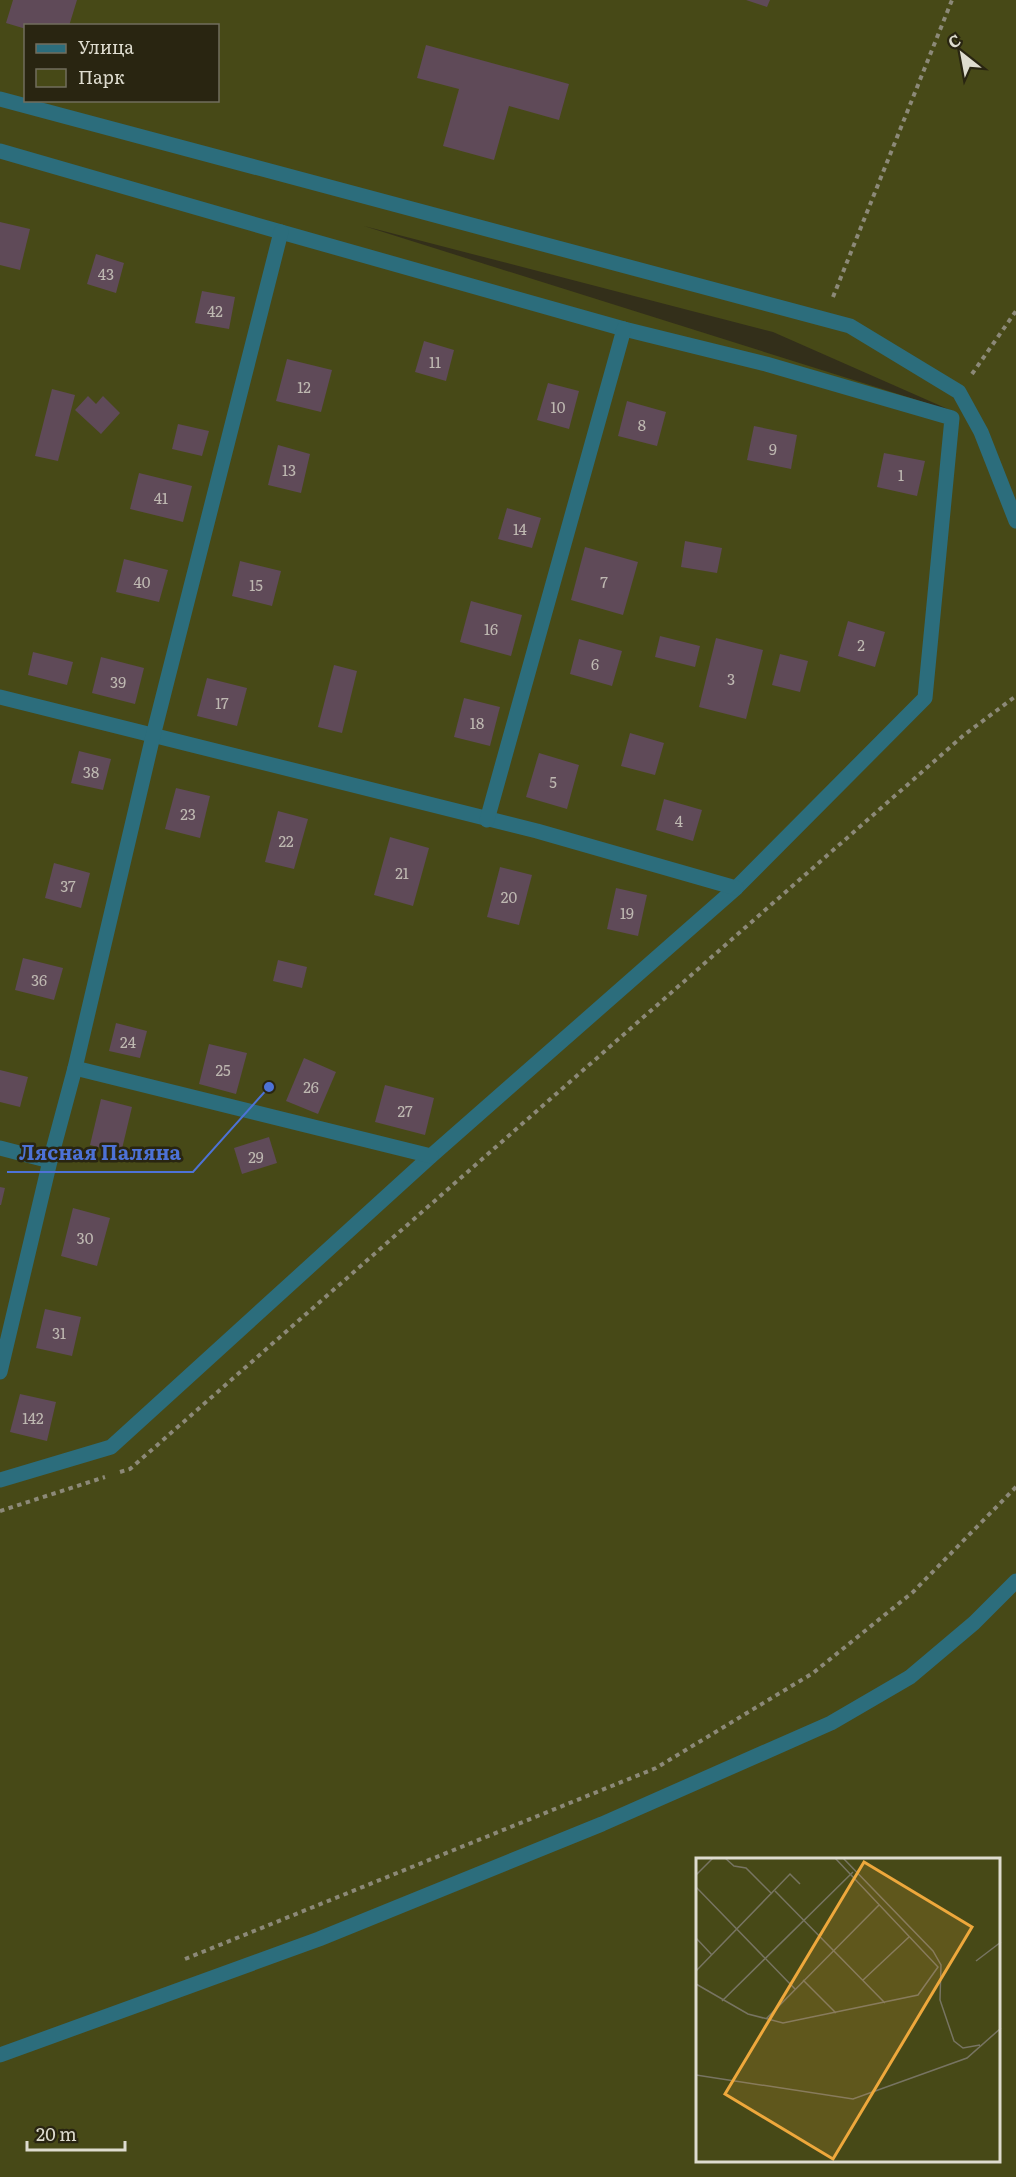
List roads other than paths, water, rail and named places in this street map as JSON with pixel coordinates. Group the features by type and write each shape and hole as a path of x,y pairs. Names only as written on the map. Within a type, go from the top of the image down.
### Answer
{"street":[{"path":"0,99 850,326 959,392 981,432 1016,521"},
{"path":"0,151 624,329 766,364 952,418 925,698 736,888 431,1156 111,1447 0,1480"},
{"path":"0,1372 50,1161 75,1068 153,736 281,232"},
{"path":"487,820 624,329"},
{"path":"0,697 537,831 736,888"},
{"path":"75,1068 431,1156"},
{"path":"0,1148 50,1161"},
{"path":"0,2055 330,1934 602,1824 831,1722 910,1677 974,1623 1016,1581"}],"place":[{"name":"Лясная Паляна","path":"269,1087"}]}
